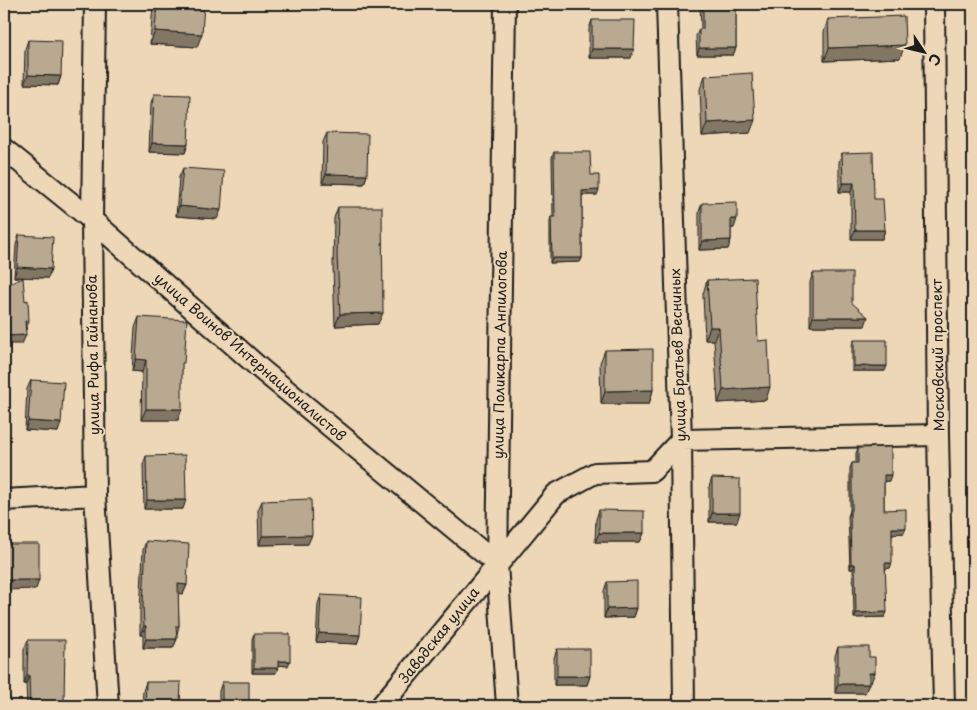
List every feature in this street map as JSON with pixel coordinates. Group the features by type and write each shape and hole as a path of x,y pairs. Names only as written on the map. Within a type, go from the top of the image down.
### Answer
{"street":[{"name":"улица Рифа Гайнанова","path":"95,4 92,220 94,495 108,706"},
{"name":"улица Поликарпа Анпилогова","path":"505,4 497,564 507,706"},
{"name":"улица Братьев Весниных","path":"667,4 681,440 684,706"},
{"name":"Московский проспект","path":"934,4 938,435 944,706"},
{"name":"улица Воинов Интернационалистов","path":"4,149 92,220 263,371 497,564"},
{"path":"681,440 938,435"},
{"name":"Заводская улица","path":"388,703 497,564 556,494 595,473 652,471 681,440"},
{"path":"4,500 94,495"}],"building":[{"path":"157,4 204,4 202,34 155,31"},
{"path":"703,4 736,4 736,48 699,48 699,29 703,29"},
{"path":"904,16 905,45 829,48 828,19"},
{"path":"592,20 635,20 634,49 592,49"},
{"path":"28,40 62,41 61,76 28,75"},
{"path":"752,73 755,120 707,123 705,76"},
{"path":"154,94 190,95 188,144 152,143"},
{"path":"327,133 368,134 367,175 326,174"},
{"path":"554,152 590,152 591,175 599,175 599,190 582,191 582,258 552,258 551,217 555,217"},
{"path":"873,152 874,199 883,199 885,230 855,230 854,183 843,183 842,153"},
{"path":"183,168 224,171 221,210 179,206"},
{"path":"737,202 737,219 731,219 731,240 702,241 702,203"},
{"path":"338,207 382,207 383,313 340,314 337,255"},
{"path":"19,235 53,237 51,269 17,267"},
{"path":"813,273 852,273 852,303 868,317 813,317"},
{"path":"23,278 25,301 28,300 29,321 25,321 26,335 4,336 4,286"},
{"path":"755,278 758,341 768,340 770,387 723,390 719,327 710,327 707,280"},
{"path":"139,317 187,320 184,363 182,363 182,409 146,409 146,360 136,359"},
{"path":"854,340 887,340 887,366 854,366"},
{"path":"653,349 653,390 605,391 605,350"},
{"path":"31,380 64,382 61,423 28,421"},
{"path":"891,447 891,475 884,475 884,510 906,509 906,528 892,528 892,563 885,563 887,612 856,613 855,564 851,564 850,510 852,510 852,463 858,463 858,448"},
{"path":"185,455 186,500 147,500 146,456"},
{"path":"712,478 740,479 740,513 712,513"},
{"path":"311,499 312,535 262,536 262,501"},
{"path":"599,510 644,511 644,533 599,533"},
{"path":"146,541 189,544 187,585 178,584 179,626 176,626 177,639 146,639 143,604"},
{"path":"4,544 39,544 39,580 4,580"},
{"path":"637,581 637,608 607,609 607,582"},
{"path":"321,595 362,597 360,635 319,633"},
{"path":"254,634 290,634 290,661 278,661 278,668 254,668"},
{"path":"28,640 65,640 64,704 66,706 30,706 29,675 27,675"},
{"path":"838,647 869,647 869,657 875,657 875,673 869,673 869,684 838,684"},
{"path":"557,649 590,649 590,676 557,676"},
{"path":"146,682 181,682 180,706 145,706"},
{"path":"222,682 249,682 249,706 222,706"}]}
